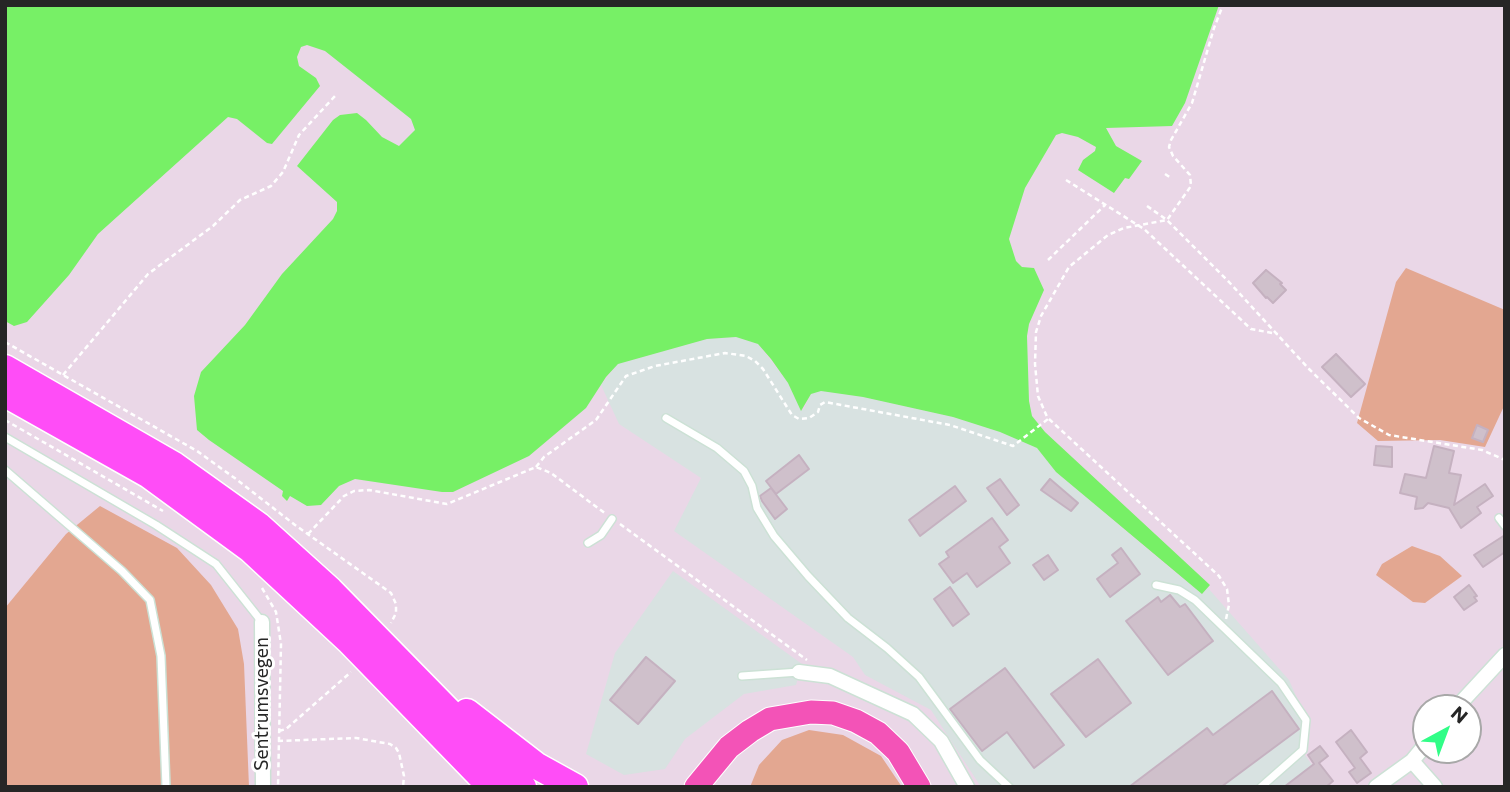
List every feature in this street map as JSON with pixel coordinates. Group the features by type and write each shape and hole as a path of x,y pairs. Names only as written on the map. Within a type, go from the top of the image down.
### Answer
{"highway":[{"path":"5,368 174,464 258,525 330,590 523,787"},
{"path":"5,394 149,475 250,549 349,641 491,787"},
{"path":"330,590 378,627 467,712 537,766 575,787"}],"main road":[{"path":"696,787 730,747 770,719 801,713 832,713 856,721 878,733 898,752 919,787"},
{"path":"705,787 715,765"}],"street":[{"name":"Sentrumsvegen","path":"262,622 263,787"},
{"path":"1468,694 1505,655"},
{"path":"800,672 830,676 914,714 941,741 967,787"},
{"path":"1376,787 1412,761"},
{"path":"1415,764 1435,787"}],"lane":[{"path":"666,418 718,448 744,471 752,486 757,508 775,536 808,576 848,618 919,677 980,760 1009,787"},
{"path":"5,437 156,525 216,564 262,622"},
{"path":"5,470 122,571 150,600 161,656 166,787"},
{"path":"1499,518 1505,526"},
{"path":"588,542 601,535 612,519"},
{"path":"1156,584 1179,590 1195,600 1281,683 1306,720 1303,750 1261,786"},
{"path":"742,676 800,672"}],"path":[{"path":"1223,5 1192,103 1169,147 1173,156 1190,175 1191,186 1167,220 1124,228 1108,235 1069,267 1041,316 1036,332 1035,364 1038,396 1048,419 1219,576 1227,589 1229,605 1224,629"},
{"path":"63,375 148,274 213,226 240,200 271,186 283,172 299,135 335,96"},
{"path":"1165,174 1171,178"},
{"path":"1066,180 1139,225 1251,329 1278,334"},
{"path":"1048,260 1105,205"},
{"path":"1147,206 1167,220 1359,418 1389,435 1482,450 1505,460"},
{"path":"389,626 396,613 396,604 391,593 308,534 344,496 354,491 369,490 447,504 536,467 544,457 596,420 626,376 655,366 725,353 746,356 762,369 792,415 799,419 809,418 818,412 820,405 825,402 950,425 1013,446 1048,419"},
{"path":"536,467 551,473 830,676"},
{"path":"278,787 278,732 286,729 351,671"},
{"path":"278,741 356,738 390,744 399,753 404,776 403,787"}],"shaded area":[{"path":"5,5 1219,5 1185,103 1172,126 1106,128 1116,146 1142,161 1129,179 1125,178 1114,193 1078,170 1083,160 1095,151 1096,147 1078,137 1062,133 1056,135 1025,188 1009,239 1016,261 1022,267 1034,268 1044,290 1029,324 1027,336 1032,416 1045,432 1210,585 1202,594 1056,472 1037,448 1000,432 953,417 863,397 821,391 811,394 801,411 788,383 758,344 736,337 707,339 618,364 586,408 529,456 453,492 355,479 339,486 321,505 307,506 290,496 287,501 282,496 283,491 197,430 194,396 201,372 245,325 282,274 333,219 337,202 297,166 333,120 340,115 357,113 382,137 399,146 415,130 411,119 325,51 307,45 301,47 297,57 299,66 316,78 320,86 272,144 237,119 228,117 98,234 69,275 27,322 14,326 5,321"},
{"path":"1406,268 1505,310 1505,404 1485,447 1440,440 1378,441 1357,423 1396,282"},
{"path":"736,337 758,344 788,383 801,410 811,394 821,391 863,397 953,417 1000,432 1037,448 1056,472 1171,569 1202,594 1208,588 1289,680 1304,714 1302,751 1328,787 981,787 931,710 865,675 853,657 674,531 701,478 619,424 601,385 618,364 707,339"},
{"path":"100,506 177,548 211,585 238,629 244,664 249,787 5,787 5,608 66,534"},
{"path":"1412,546 1440,556 1462,576 1425,603 1413,602 1376,575 1382,564"},
{"path":"673,571 802,664 796,685 744,694 685,739 665,769 624,775 586,754 615,653"},
{"path":"809,730 843,735 881,756 902,787 750,787 759,765 782,740"}],"building":[{"path":"1266,270 1282,283 1280,284 1286,290 1273,303 1253,283"},
{"path":"1336,354 1365,384 1351,397 1322,367"},
{"path":"1477,425 1488,430 1483,442 1472,438"},
{"path":"1376,446 1392,447 1392,467 1374,465"},
{"path":"1434,446 1454,451 1449,473 1461,475 1454,505 1485,484 1493,496 1477,507 1481,513 1461,528 1449,508 1428,503 1423,508 1415,509 1417,497 1400,493 1405,474 1426,478"},
{"path":"799,455 809,469 776,494 766,481"},
{"path":"1000,479 1019,505 1007,515 987,488"},
{"path":"1050,479 1078,503 1071,511 1041,490"},
{"path":"955,486 966,501 920,536 909,520"},
{"path":"771,488 787,509 775,519 760,496"},
{"path":"992,518 1008,540 999,547 1010,563 977,587 967,573 953,583 939,564 949,557 946,552"},
{"path":"1505,535 1505,552 1483,567 1474,555"},
{"path":"1121,548 1140,574 1110,597 1097,579 1118,563 1112,555"},
{"path":"1048,555 1058,570 1044,580 1033,565"},
{"path":"1469,585 1477,596 1474,597 1477,601 1464,610 1454,597"},
{"path":"950,587 969,614 953,626 934,599"},
{"path":"1170,595 1180,607 1185,604 1213,641 1168,675 1126,621 1158,597 1161,602"},
{"path":"646,657 675,681 638,724 610,700"},
{"path":"1098,659 1131,703 1086,737 1051,694"},
{"path":"1005,668 1064,745 1034,768 1007,732 982,751 950,709"},
{"path":"1272,691 1299,729 1221,787 1129,787 1207,728 1213,735"},
{"path":"1351,730 1367,752 1360,758 1371,773 1357,783 1349,772 1355,768 1336,742"},
{"path":"1320,746 1328,756 1319,763 1333,781 1326,787 1284,787 1314,764 1308,755"}]}
